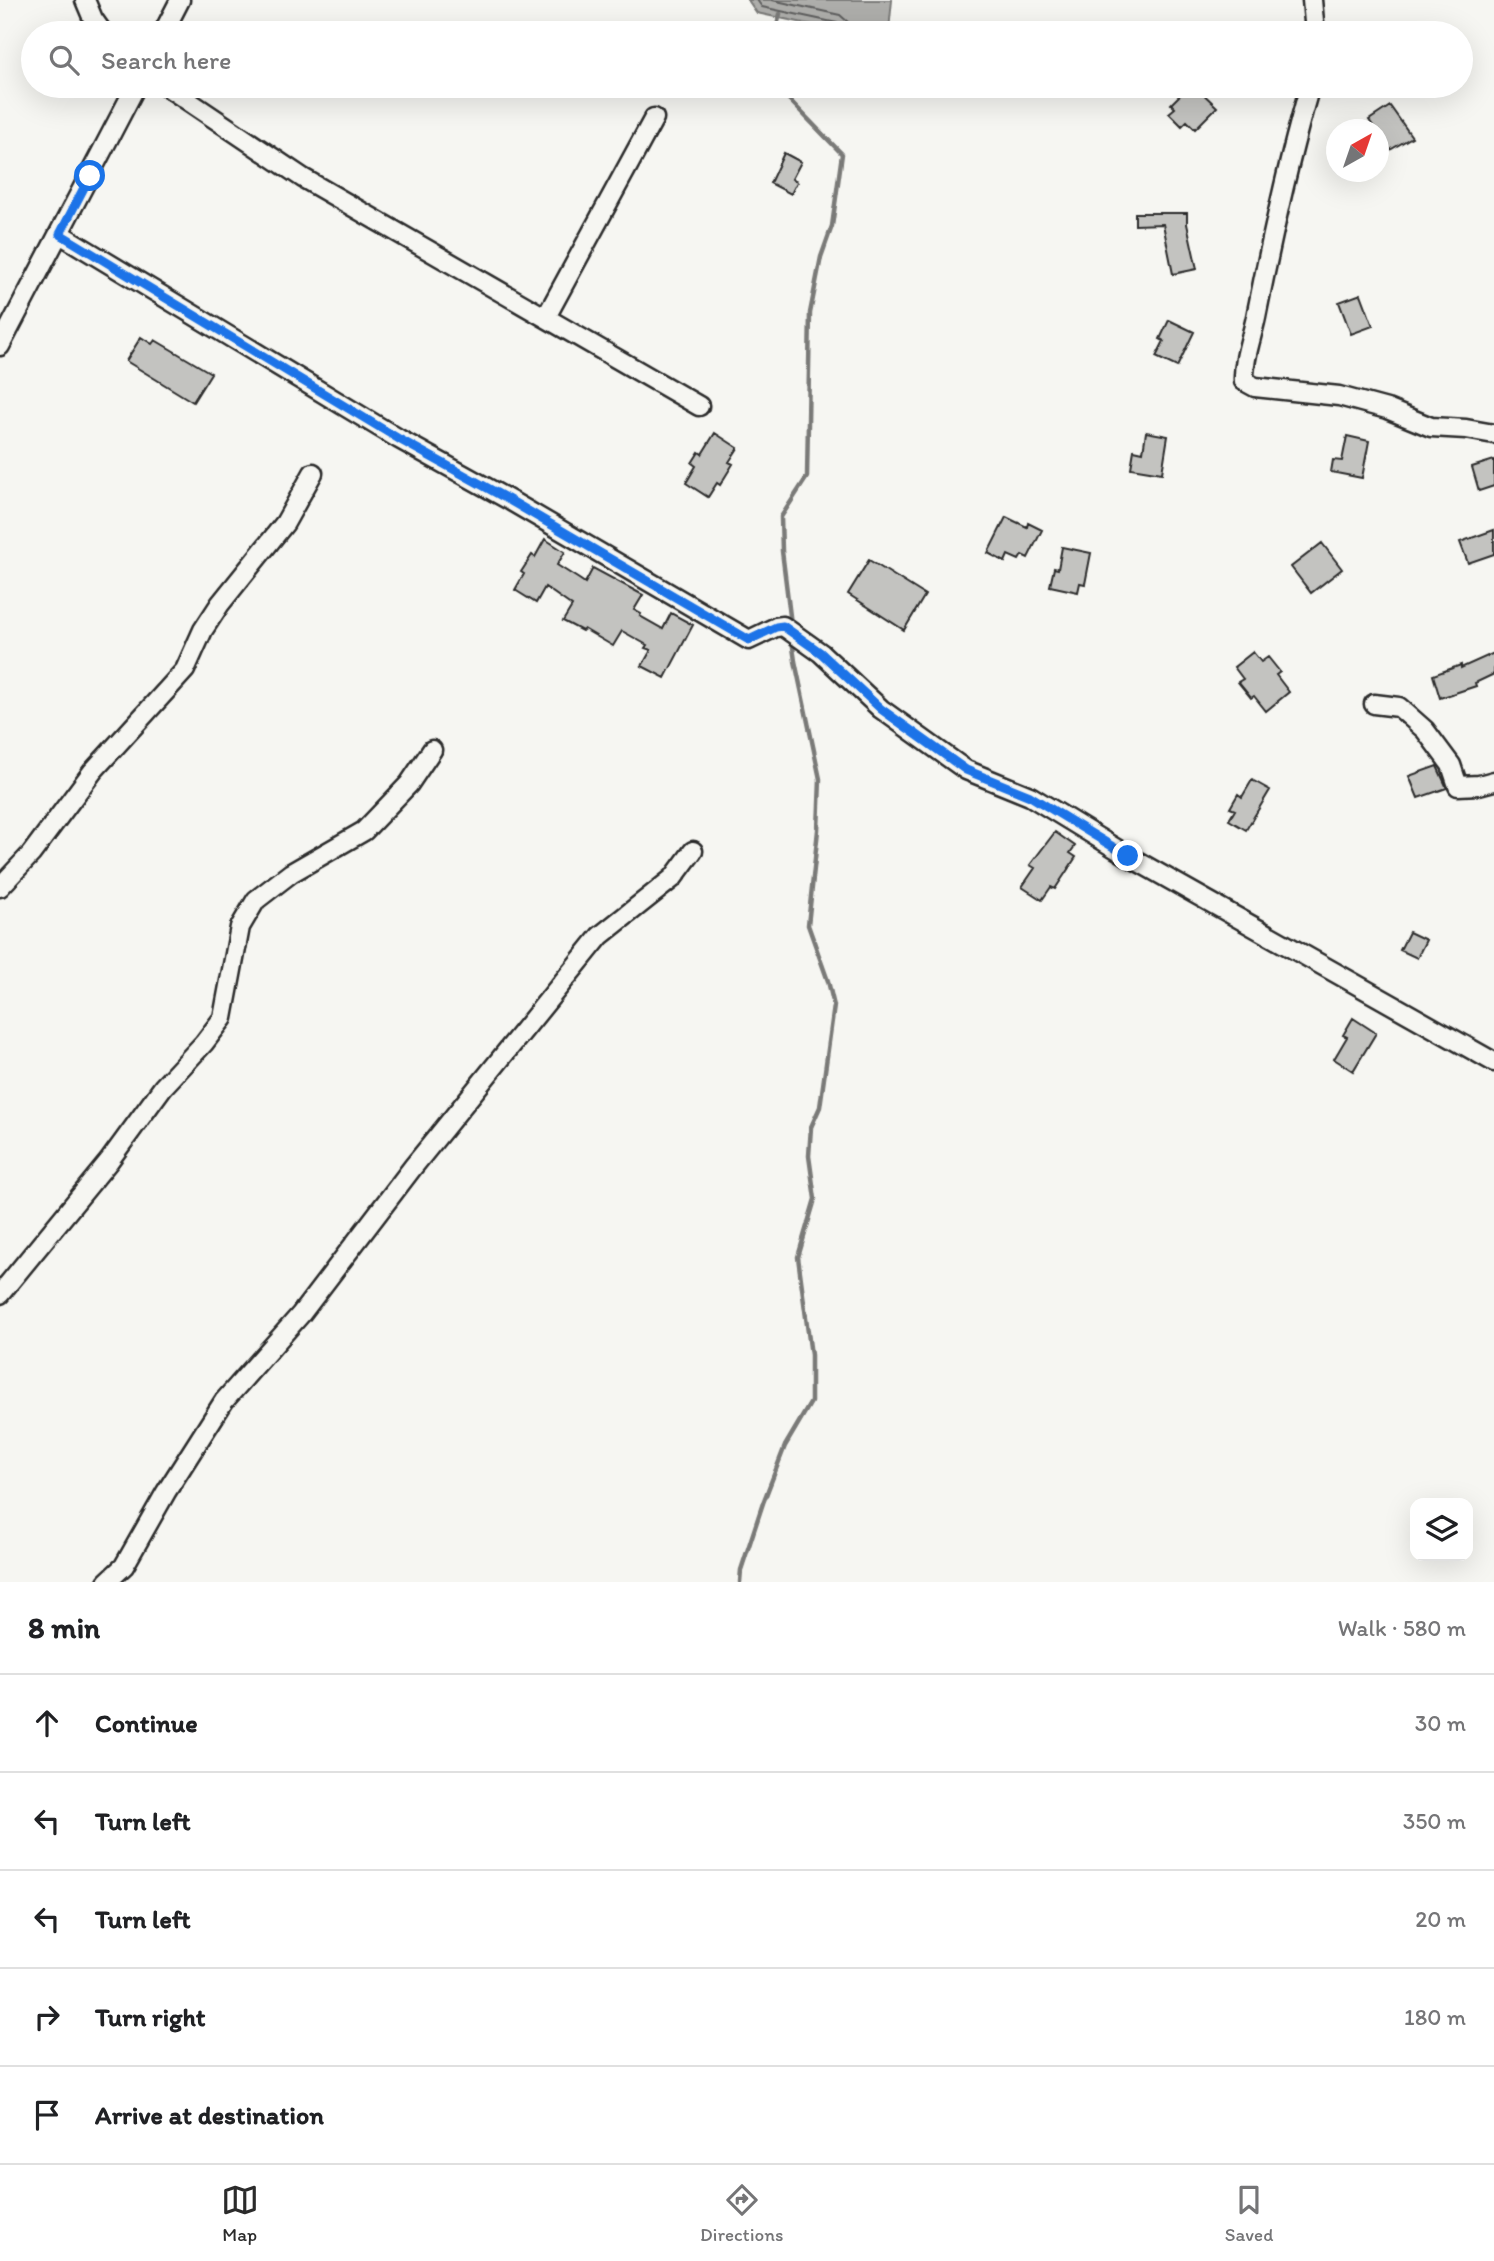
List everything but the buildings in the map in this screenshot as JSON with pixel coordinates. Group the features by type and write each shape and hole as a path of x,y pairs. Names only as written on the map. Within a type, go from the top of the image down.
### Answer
{"street":[{"path":"85,0 94,21"},
{"path":"169,21 180,0"},
{"path":"1312,0 1314,21"},
{"path":"0,346 130,98"},
{"path":"184,98 303,177 699,405"},
{"path":"1306,98 1273,229 1253,331 1243,367 1244,381 1255,387 1339,397 1387,409 1431,427 1494,434"},
{"path":"546,317 654,118"},
{"path":"60,234 399,439 749,640 783,626 821,653 881,709 966,770 1030,796 1128,856 1494,1062"},
{"path":"0,887 32,854 93,771 185,670 214,613 285,523 313,473"},
{"path":"1374,704 1399,707 1425,730 1451,765 1458,786 1494,781"},
{"path":"0,1294 109,1161 163,1087 223,1018 240,927 256,900 291,873 363,831 409,784 432,750"},
{"path":"107,1582 124,1566 166,1492 224,1401 301,1314 413,1167 600,936 673,878 693,850"}],"water":[{"path":"748,0 892,0 890,21 794,21 757,13"}],"waterway":[{"path":"778,21 780,14"},
{"path":"788,98 842,154 832,226 821,257 810,313 807,477 781,517 782,551 791,624"},
{"path":"740,1582 741,1570 763,1503 785,1446 811,1402 811,1355 798,1257 815,1199 809,1156 811,1127 820,1107 834,1006 808,925 818,830 820,779 792,640"}],"route":[{"path":"90,176 60,234 399,439 749,640 783,626 821,653 881,709 966,770 1030,796 1128,856"}]}
